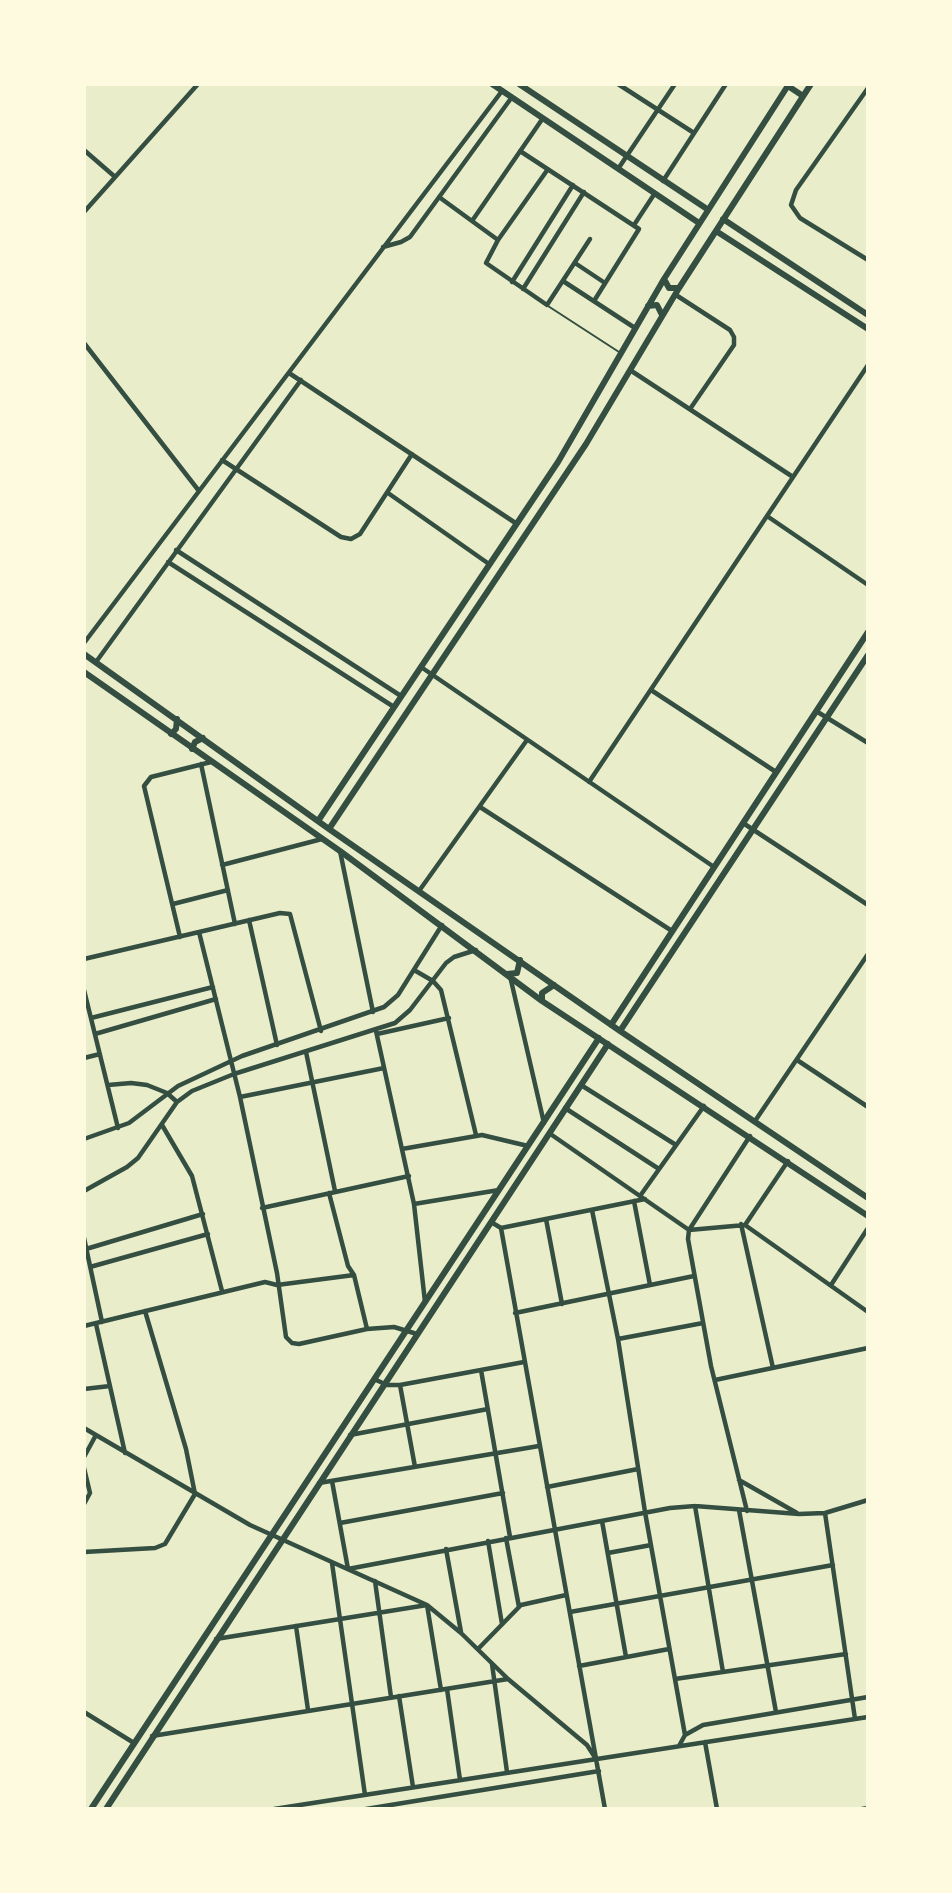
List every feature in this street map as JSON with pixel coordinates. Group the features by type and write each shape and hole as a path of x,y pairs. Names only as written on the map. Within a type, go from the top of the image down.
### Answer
{"street":[{"path":"84,212 198,84"},
{"path":"492,84 699,223"},
{"path":"520,84 707,209"},
{"path":"618,84 694,133"},
{"path":"618,169 675,84"},
{"path":"663,181 726,84"},
{"path":"329,829 586,444 677,291 811,84"},
{"path":"318,821 578,430 664,279 789,85 803,96"},
{"path":"868,88 796,190 791,205 800,218 868,260"},
{"path":"84,643 502,91"},
{"path":"383,247 410,237 512,97"},
{"path":"472,221 543,118"},
{"path":"84,150 114,176"},
{"path":"520,151 634,225 640,232 594,301"},
{"path":"548,169 486,259 488,266 547,305 590,239"},
{"path":"512,282 573,185"},
{"path":"523,290 584,192"},
{"path":"634,225 655,193"},
{"path":"439,197 498,240"},
{"path":"723,219 868,315"},
{"path":"716,231 868,329"},
{"path":"574,263 605,283"},
{"path":"664,279 669,288 677,291 730,330 734,337 732,348 690,409"},
{"path":"563,281 635,328"},
{"path":"648,306 657,305 662,316"},
{"path":"84,343 199,491"},
{"path":"589,782 868,365"},
{"path":"630,370 793,477"},
{"path":"289,373 517,524"},
{"path":"96,662 301,380"},
{"path":"222,460 346,539 360,534 412,454"},
{"path":"388,493 489,564"},
{"path":"767,516 868,585"},
{"path":"176,550 401,696"},
{"path":"168,562 394,707"},
{"path":"611,1025 868,632"},
{"path":"84,654 329,829 611,1025 868,1198"},
{"path":"620,1031 868,654"},
{"path":"421,667 714,867"},
{"path":"84,674 340,851 542,1001 788,1161 868,1216"},
{"path":"651,690 776,772"},
{"path":"816,711 868,743"},
{"path":"171,734 176,729 177,719"},
{"path":"192,749 195,742 203,738"},
{"path":"419,891 527,740"},
{"path":"180,937 145,782 151,777 211,762"},
{"path":"201,764 235,924"},
{"path":"480,807 672,931"},
{"path":"743,823 868,905"},
{"path":"222,865 322,839"},
{"path":"340,851 373,1012"},
{"path":"172,904 228,890"},
{"path":"84,959 286,913 293,917 321,1030"},
{"path":"249,920 277,1045"},
{"path":"84,1140 118,1128 140,1117 167,1093 231,1062 384,1007 398,995 441,925"},
{"path":"200,932 240,1097 277,1273 285,1333 292,1343 299,1344 367,1329 394,1326 417,1334"},
{"path":"377,1033 403,1017 446,963 454,957 476,950"},
{"path":"755,1121 868,954"},
{"path":"508,975 517,973 519,960"},
{"path":"414,970 433,981 441,990 476,1135"},
{"path":"508,975 544,1123"},
{"path":"542,1001 542,993 554,985"},
{"path":"91,1018 213,987"},
{"path":"84,990 118,1128"},
{"path":"95,1034 216,999"},
{"path":"84,1191 127,1167 146,1150 177,1102 192,1091 234,1074 306,1052 377,1033 449,1018"},
{"path":"377,1033 414,1204 425,1303"},
{"path":"91,1809 599,1038"},
{"path":"106,1809 608,1044"},
{"path":"306,1052 335,1191"},
{"path":"84,1058 100,1054"},
{"path":"797,1060 868,1107"},
{"path":"240,1097 384,1068"},
{"path":"108,1085 138,1083 167,1093 177,1102"},
{"path":"581,1085 676,1145"},
{"path":"491,1222 501,1228 634,1202 642,1197 704,1106"},
{"path":"566,1108 659,1169"},
{"path":"162,1125 192,1176 222,1291"},
{"path":"549,1133 689,1230 743,1224 868,1312"},
{"path":"402,1149 476,1135 492,1136 528,1146"},
{"path":"747,1511 703,1323 694,1276 689,1230 750,1136"},
{"path":"774,1152 783,1140"},
{"path":"773,1368 743,1224 788,1161"},
{"path":"262,1208 409,1176"},
{"path":"414,1204 499,1190"},
{"path":"329,1193 348,1266 354,1275 367,1329"},
{"path":"634,1202 650,1285"},
{"path":"592,1210 618,1339 645,1512 685,1735"},
{"path":"86,1249 203,1214"},
{"path":"546,1219 562,1304"},
{"path":"501,1228 605,1809"},
{"path":"831,1286 868,1228"},
{"path":"90,1267 208,1234"},
{"path":"84,1238 110,1386 126,1453"},
{"path":"84,1326 265,1282 277,1286 354,1275"},
{"path":"515,1313 694,1276"},
{"path":"84,1552 154,1548 165,1544 195,1494 186,1449 145,1311"},
{"path":"618,1339 703,1323"},
{"path":"715,1380 868,1348"},
{"path":"374,1379 384,1384 400,1385 524,1362"},
{"path":"481,1370 519,1608"},
{"path":"400,1385 415,1467"},
{"path":"84,1389 110,1386"},
{"path":"350,1435 488,1409"},
{"path":"84,1428 271,1536 427,1605 461,1633 508,1679 587,1745 596,1758"},
{"path":"84,1457 96,1435"},
{"path":"319,1483 539,1446"},
{"path":"84,1468 90,1493 84,1503"},
{"path":"547,1487 638,1469"},
{"path":"739,1480 799,1514"},
{"path":"332,1481 348,1569"},
{"path":"340,1522 502,1493"},
{"path":"348,1569 645,1512 695,1506 799,1514 825,1512 868,1500"},
{"path":"695,1506 723,1672"},
{"path":"739,1510 776,1712"},
{"path":"825,1512 855,1719"},
{"path":"602,1521 626,1658"},
{"path":"488,1541 502,1624"},
{"path":"608,1553 651,1545"},
{"path":"446,1549 461,1633"},
{"path":"332,1563 365,1795"},
{"path":"570,1612 833,1565"},
{"path":"375,1581 391,1697"},
{"path":"478,1649 519,1608 527,1603 566,1595"},
{"path":"216,1639 427,1605"},
{"path":"427,1605 460,1780"},
{"path":"296,1626 308,1710"},
{"path":"579,1666 669,1649"},
{"path":"675,1680 846,1654"},
{"path":"492,1664 507,1772"},
{"path":"152,1736 508,1679"},
{"path":"399,1696 413,1787"},
{"path":"679,1746 685,1735 702,1725 868,1697"},
{"path":"84,1712 134,1743"},
{"path":"274,1809 868,1717"},
{"path":"705,1742 717,1809"},
{"path":"366,1809 598,1772"},
{"path":"862,1809 868,1808"}],"lane":[{"path":"547,305 621,353"}]}
